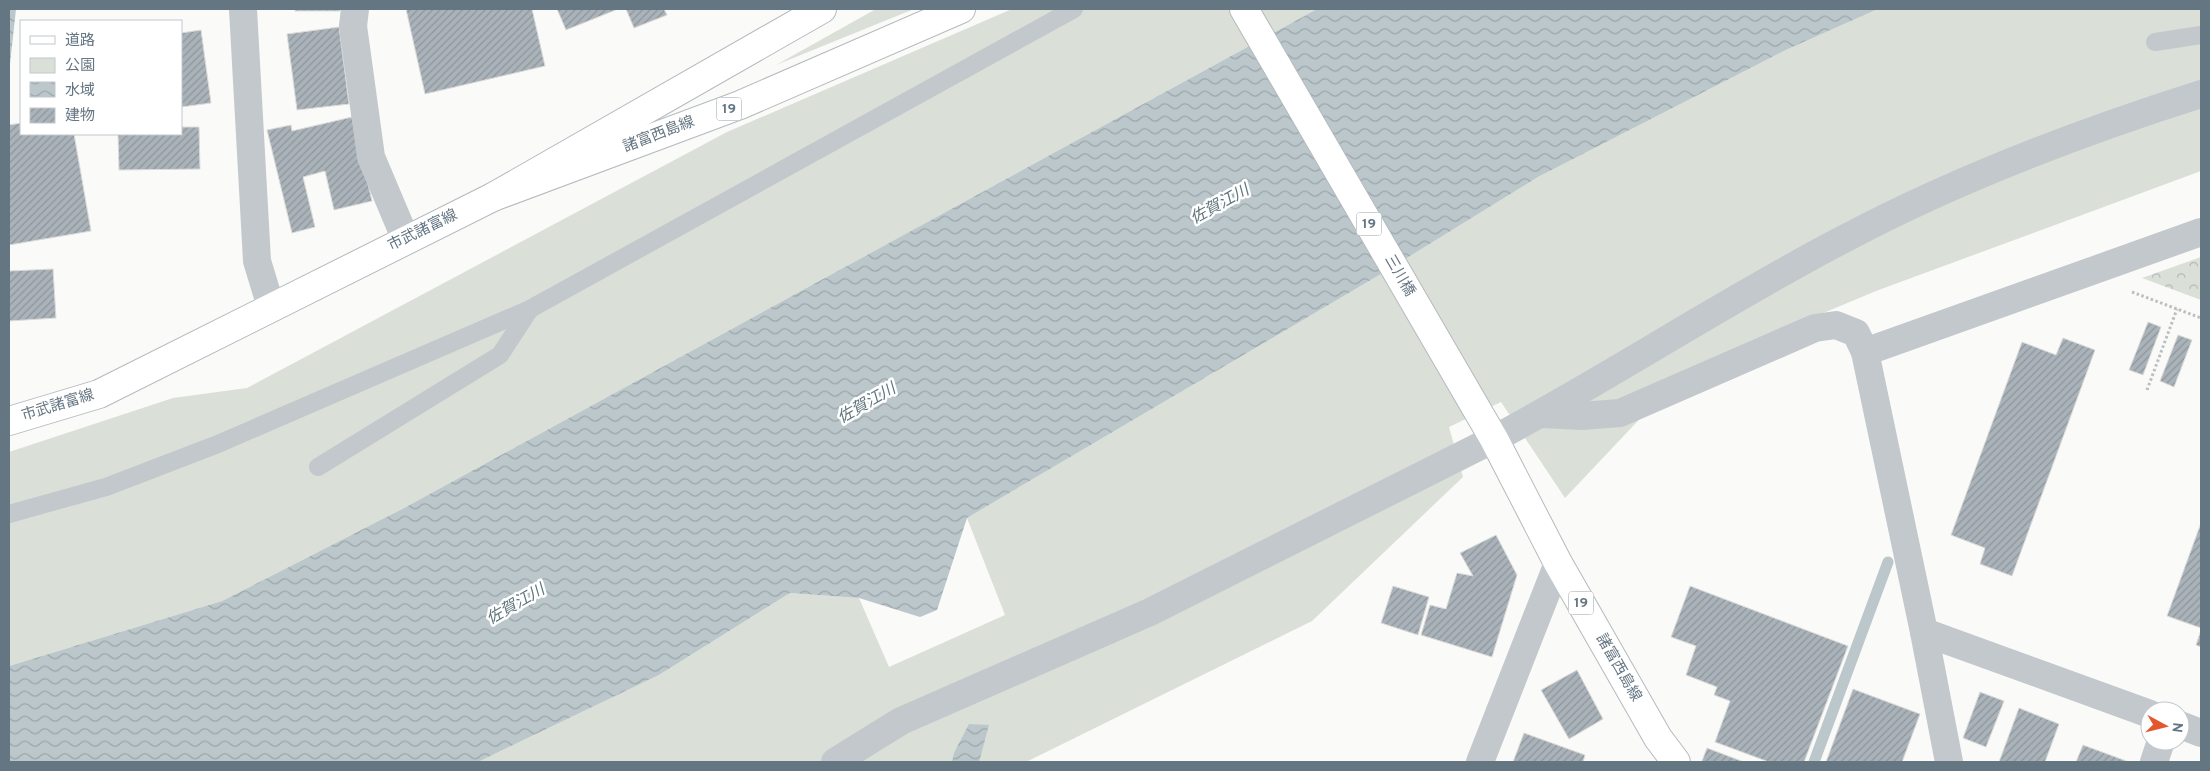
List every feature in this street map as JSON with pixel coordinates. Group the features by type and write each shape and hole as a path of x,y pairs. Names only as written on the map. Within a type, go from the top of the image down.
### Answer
{"main road":[{"name":"市武諸富線","path":"9,421 99,394 493,197 822,9"},
{"name":"諸富西島線","path":"493,197 740,104 961,9"},
{"name":"三川橋","path":"1244,9 1494,439"},
{"name":"諸富西島線","path":"1494,439 1558,563 1658,738 1676,762"}],"street":[{"path":"243,9 257,261 271,307"},
{"path":"355,9 353,26 371,157 406,240"},
{"path":"835,762 901,720 1150,612 1494,439 1541,414 1697,320 1842,239 1970,178 2121,119 2201,94"},
{"path":"1865,352 2201,232"},
{"path":"1541,414 1582,416 1620,413 1815,328 1836,324 1856,333 1865,352 1924,632 1948,762"},
{"path":"1480,762 1558,563"},
{"path":"1924,632 2140,710"}],"lane":[{"path":"9,514 106,487 218,444 530,309 1074,9"},
{"path":"2155,42 2201,35"},
{"path":"318,467 500,355 530,309"}],"path":[{"path":"2082,274 2201,318"},
{"path":"2147,390 2177,309"}],"green space":[{"path":"876,9 914,9 776,65"},
{"path":"1012,9 1317,9 404,508 222,601 9,666 9,452 173,398 247,388 727,132"},
{"path":"1878,9 2201,9 2201,171 1876,291 1685,371 1565,498 1501,402 1449,427 1463,477 1312,621 1026,762 478,762 659,675 790,593 859,598 889,667 1005,615 967,518 1381,274 1538,177 1788,49"},
{"path":"2201,257 2201,300 2142,278"}],"water":[{"path":"9,9 16,9 9,73"},
{"name":"佐賀江川","path":"1317,9 1878,9 1788,49 1538,177 1381,274 967,518 937,610 920,617 859,598 790,593 659,675 478,762 9,762 9,666 222,601 404,508"},
{"path":"969,724 989,725 979,762 952,762 954,753"}],"building":[{"path":"295,9 340,9 340,11 295,11"},
{"path":"406,9 532,9 545,66 425,94"},
{"path":"557,9 618,9 566,30"},
{"path":"626,9 664,9 667,15 634,28"},
{"path":"339,27 349,104 297,110 287,34"},
{"path":"201,30 211,103 182,107 182,33"},
{"path":"352,117 372,201 334,210 325,171 303,177 315,227 292,233 267,130 291,125 292,131"},
{"path":"20,123 20,135 74,135 91,231 9,245 9,125"},
{"path":"182,127 199,127 200,169 119,170 118,135 182,135"},
{"path":"53,269 56,318 9,321 9,271"},
{"path":"2148,322 2161,327 2143,375 2129,370"},
{"path":"2178,335 2192,340 2174,387 2160,381"},
{"path":"2063,338 2095,350 2012,576 1980,564 1985,548 1951,535 2022,342 2056,355"},
{"path":"2201,523 2201,628 2167,616"},
{"path":"1496,535 1517,575 1492,657 1421,635 1430,605 1446,609 1457,573 1473,576 1460,553"},
{"path":"1393,586 1429,597 1418,635 1381,623"},
{"path":"1690,586 1848,646 1804,762 1769,762 1715,742 1730,701 1714,695 1717,687 1686,675 1696,646 1671,637"},
{"path":"2201,630 2201,647 2196,645"},
{"path":"1577,670 1603,719 1569,739 1541,690"},
{"path":"1853,689 1920,714 1902,762 1826,762"},
{"path":"1980,692 2004,701 1986,747 1963,738"},
{"path":"2019,708 2059,724 2045,762 1999,762"},
{"path":"1524,733 1585,755 1583,762 1513,762"},
{"path":"2083,745 2129,762 2076,762"},
{"path":"1707,748 1744,762 1703,762"}],"waterway":[{"path":"1814,762 1888,562"}]}
